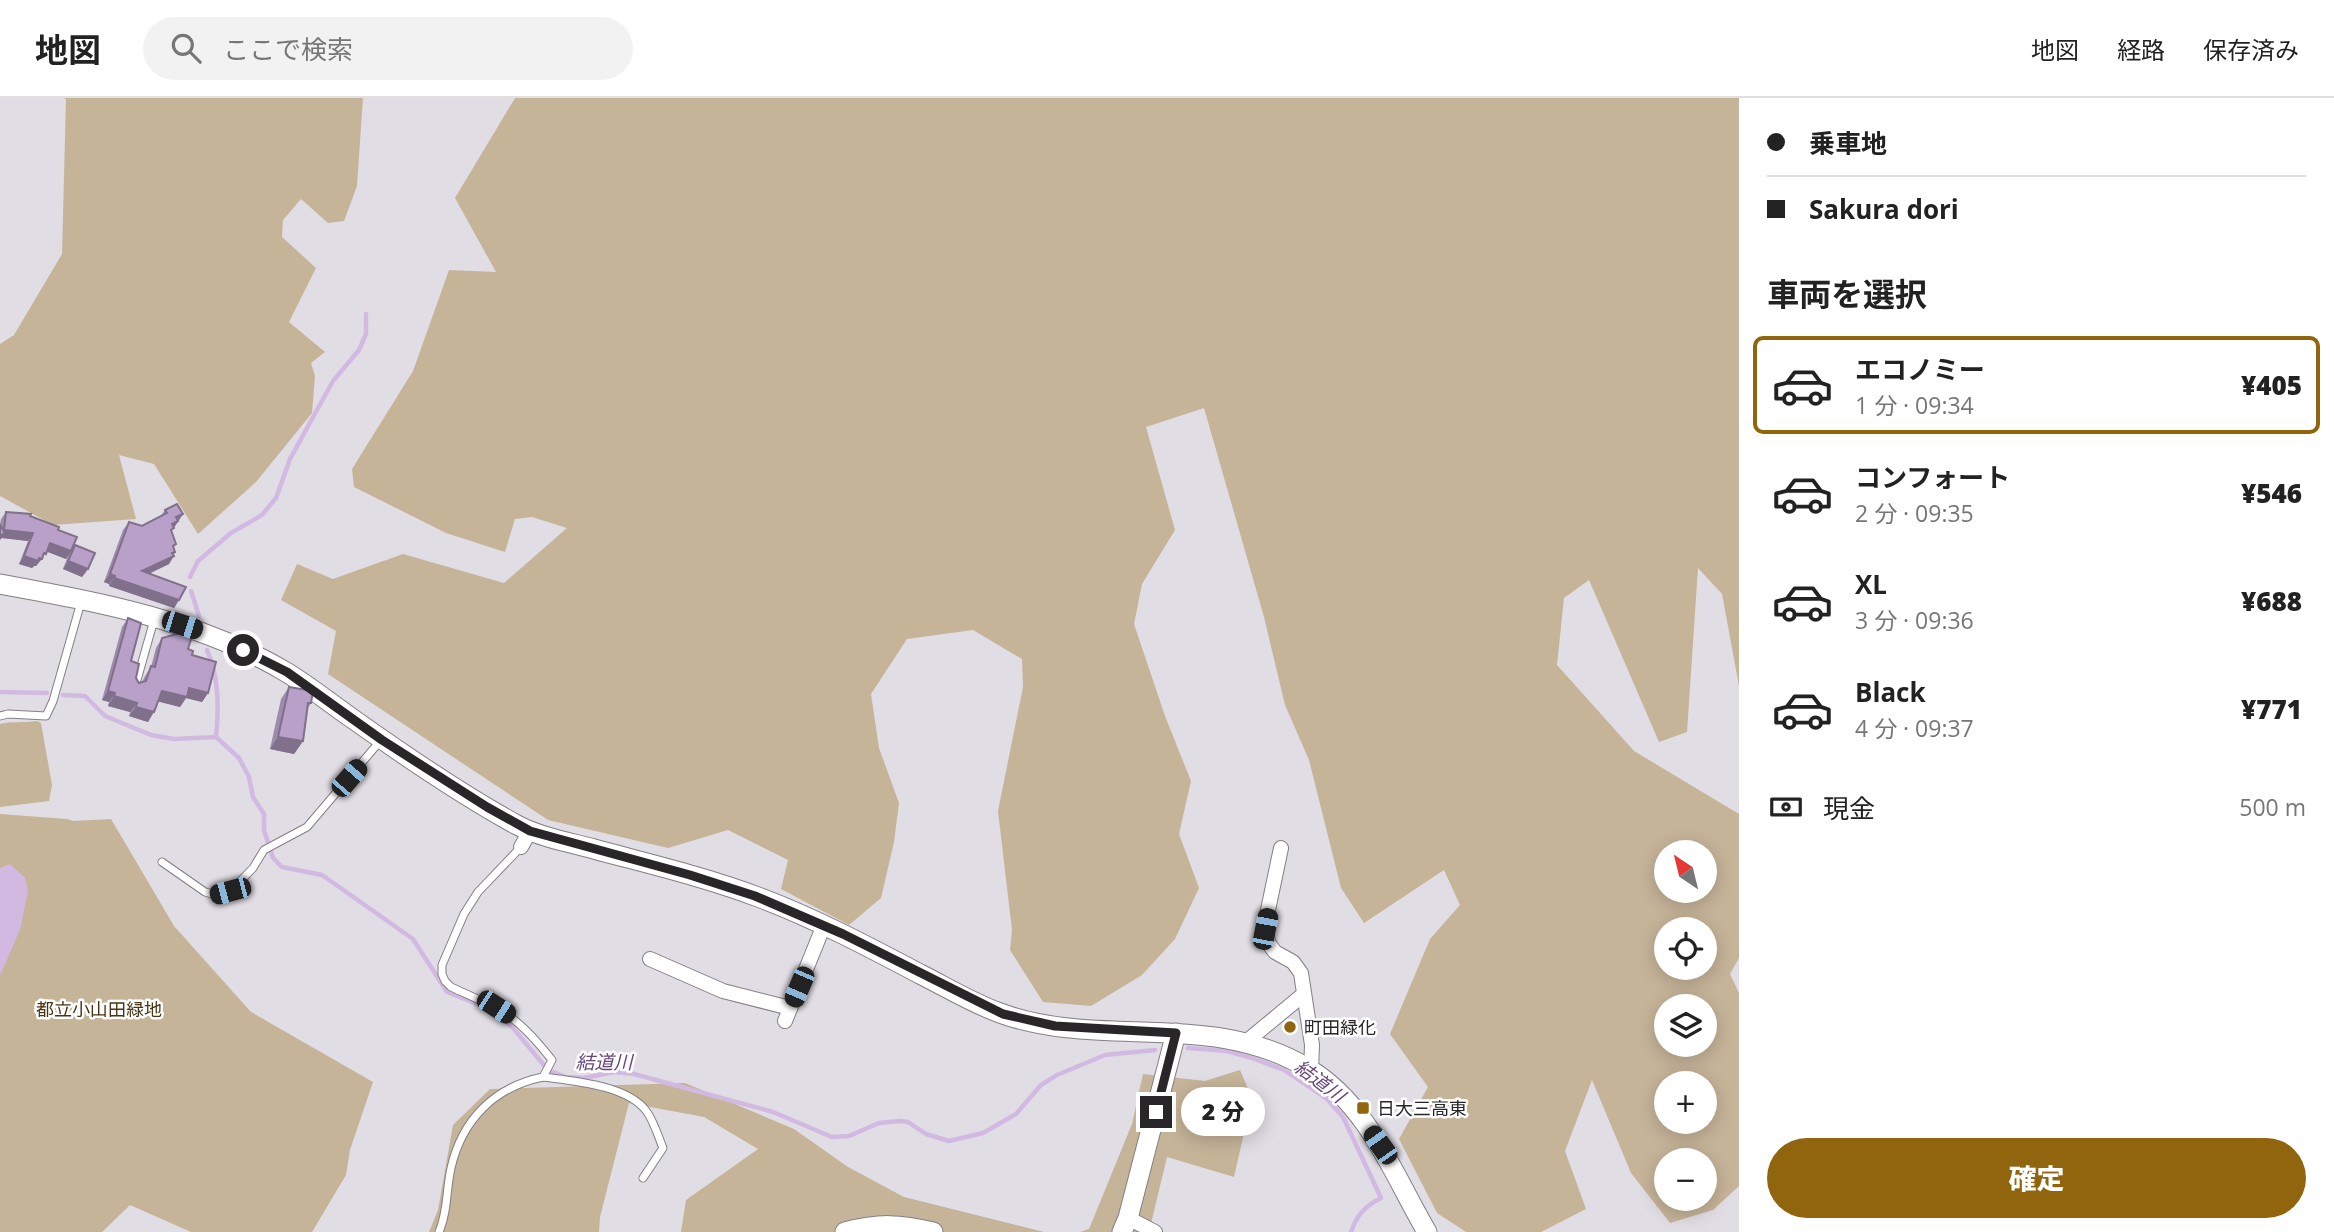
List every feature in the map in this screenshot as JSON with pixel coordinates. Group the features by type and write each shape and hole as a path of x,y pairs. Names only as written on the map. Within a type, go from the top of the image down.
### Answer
{"street":[{"path":"0,584 82,598 154,617 223,641 287,672 382,740 487,807 525,839 711,881 755,896 824,925 1003,1014 1055,1026 1213,1035 1246,1042 1280,1054 1311,1071 1346,1100 1389,1160 1427,1232"},
{"path":"1281,848 1265,929 1269,944 1293,962 1301,973 1312,1045 1311,1071"},
{"path":"650,959 723,991 788,1014 824,925"},
{"path":"1246,1042 1304,994"},
{"path":"1155,1232 1125,1225 1176,1033"},
{"path":"845,1232 885,1224 933,1232"}],"lane":[{"path":"0,716 46,716 53,701 82,598"},
{"path":"135,687 154,617"},
{"path":"162,862 205,892 216,895 230,891 246,877 264,850 307,827 382,740"},
{"path":"525,839 470,903 445,954 442,974 451,987 496,1007 518,1023 552,1060 544,1075"},
{"path":"439,1232 446,1214 451,1168 466,1128 476,1113 502,1093 544,1075 616,1091 636,1100 648,1112 663,1148 643,1178"}],"green space":[{"path":"64,98 363,98 357,186 344,221 328,223 301,199 283,220 282,237 316,268 289,322 325,352 311,363 315,376 312,413 256,482 198,534 154,464 119,455 136,519 53,525 0,496 0,344 14,335 62,254"},
{"path":"515,98 1739,98 1739,686 1722,594 1698,568 1687,732 1659,742 1589,580 1564,598 1557,665 1634,751 1739,814 1739,958 1730,974 1739,993 1739,1186 1717,1206 1717,1148 1654,1148 1654,1202 1631,1173 1592,1080 1565,1151 1586,1209 1541,1232 1466,1232 1437,1213 1399,1139 1428,1087 1390,1034 1430,939 1460,905 1444,870 1364,923 1341,888 1309,760 1285,705 1264,617 1204,408 1146,427 1175,530 1142,584 1134,624 1165,716 1191,781 1179,834 1199,888 1175,939 1142,975 1091,1006 1043,1002 1010,950 1012,930 998,811 1023,687 1022,659 973,630 907,639 871,694 879,748 899,803 894,842 881,898 849,925 781,889 788,860 728,830 668,848 548,820 328,674 336,631 281,600 297,564 333,579 403,554 504,583 567,528 532,517 515,519 505,552 446,533 354,487 352,469 413,371 449,270 496,272 455,198"},
{"path":"41,723 52,785 49,801 0,807 0,724"},
{"name":"都立小山田緑地","path":"0,814 73,821 111,819 174,926 251,1012 373,1082 350,1150 346,1175 312,1232 191,1232 130,1205 102,1232 0,1232"},
{"path":"1240,1070 1252,1098 1234,1177 1167,1157 1149,1232 1080,1232 1089,1229 1132,1124 1143,1074 1205,1081"},
{"path":"685,1083 794,1129 848,1167 904,1197 1044,1232 681,1232 686,1200 758,1149 704,1117 629,1103 600,1217 599,1232 429,1232 438,1210 453,1125 490,1089"},
{"path":"1661,1211 1710,1211 1670,1223"}],"shaded area":[{"path":"10,864 25,878 28,891 20,930 0,975 0,868"}],"building":[{"path":"177,504 183,514 176,517 178,521 172,524 174,528 171,530 176,544 173,546 174,556 142,571 186,587 179,600 114,578 115,576 110,574 129,522 142,526 167,513 165,510"},
{"path":"6,512 31,514 30,516 59,527 58,530 77,537 71,551 50,543 46,554 38,561 24,556 33,533 4,530"},
{"path":"75,545 95,553 88,569 68,561"},
{"path":"128,618 141,623 131,661 139,664 136,678 139,683 146,681 151,666 155,667 162,638 177,634 178,630 193,633 188,649 193,651 192,655 216,662 208,693 189,688 187,697 162,691 154,712 136,707 137,703 114,696 115,693 108,691"},
{"path":"289,687 313,691 311,703 308,703 303,741 278,737"}],"waterway":[{"path":"190,577 198,561 231,533 262,515 276,498 290,459 333,381 359,350 366,334 366,314"},
{"path":"191,591 199,616"},
{"path":"207,650 217,693 216,737"},
{"name":"結道川","path":"0,692 47,693"},
{"name":"結道川","path":"63,695 85,696 105,716 151,735 174,739 216,737 239,758 249,777 253,797 264,814 264,830 273,858 282,867 322,875 413,939 447,992 492,1010 513,1028 548,1070 566,1077 584,1078 614,1072 634,1074 773,1112 832,1137 849,1136 879,1123 900,1121 908,1122 926,1134 949,1141 983,1133 1016,1114 1041,1085 1057,1075 1105,1055 1155,1050"},
{"name":"結道川","path":"1188,1048 1227,1051 1284,1070 1327,1099 1343,1117 1381,1198 1362,1212 1351,1232"}],"place":[{"name":"町田緑化","path":"1290,1027"},
{"name":"日大三高東","path":"1363,1108"}],"route":[{"path":"243,650 287,672 382,740 530,831 690,875 755,896 843,934 1003,1014 1055,1026 1176,1033 1156,1112"}]}
